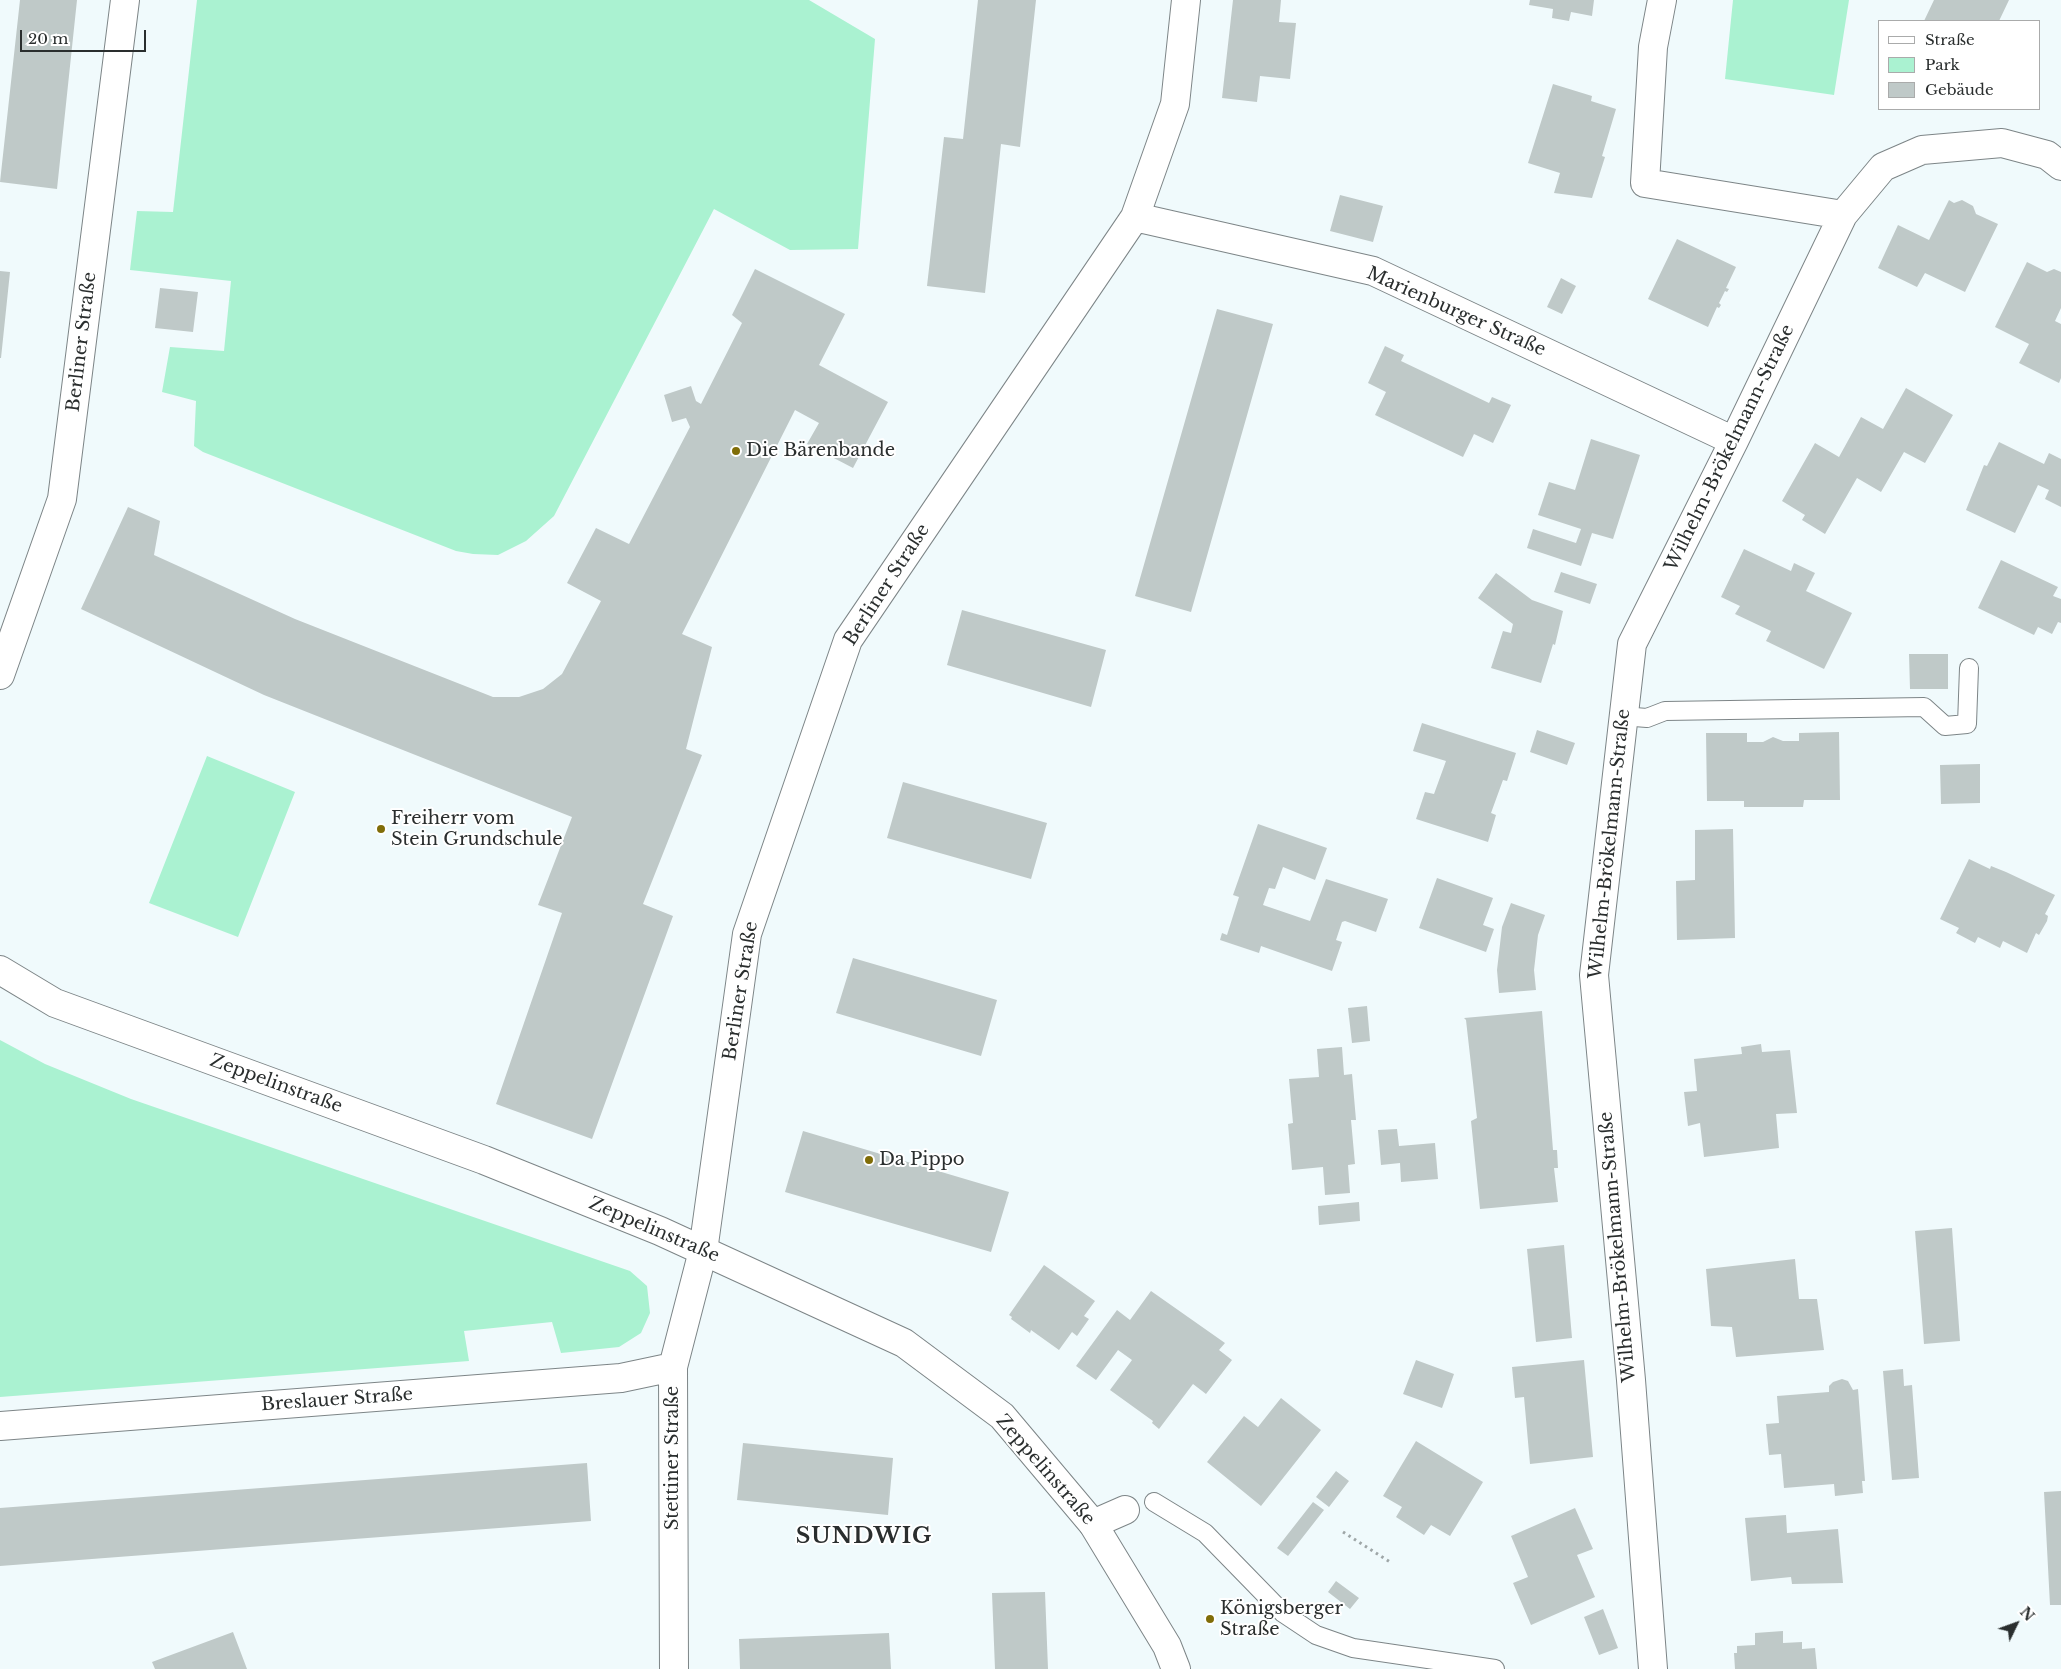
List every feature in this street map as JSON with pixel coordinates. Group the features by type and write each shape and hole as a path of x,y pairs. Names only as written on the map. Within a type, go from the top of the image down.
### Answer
{"street":[{"name":"Berliner Straße","path":"0,675 62,499 125,0"},
{"name":"Berliner Straße","path":"703,1251 747,934 848,640 1135,217 1175,104 1186,0"},
{"path":"1662,0 1653,48 1645,183 1843,215"},
{"name":"Wilhelm-Brökelmann-Straße","path":"1653,1669 1632,1390 1594,976 1622,716 1632,644 1734,441 1843,215 1883,168 1922,150 2002,143 2047,155 2061,166"},
{"name":"Marienburger Straße","path":"1135,217 1373,271 1734,441"},
{"name":"Zeppelinstraße","path":"0,970 55,1002 484,1160 660,1231 904,1343 1002,1416 1093,1524 1167,1646 1176,1669"},
{"name":"Stettiner Straße","path":"674,1669 672,1367 703,1251"},
{"name":"Breslauer Straße","path":"0,1426 612,1378 672,1367"},
{"path":"1093,1524 1125,1510"}],"lane":[{"path":"1622,716 1647,718 1665,711 1924,707 1945,726 1968,724 1969,668"},
{"path":"1154,1502 1205,1533 1283,1613 1316,1635 1353,1648 1495,1669"}],"path":[{"path":"1343,1532 1390,1562"}],"green space":[{"path":"197,0 809,0 875,39 858,249 790,250 714,209 554,516 526,541 498,555 456,551 203,452 194,446 196,401 162,392 170,347 224,351 231,281 130,270 137,211 173,212"},
{"path":"1733,0 1849,0 1834,95 1725,79"},
{"path":"207,756 295,792 238,937 149,903"},
{"path":"0,1040 45,1064 131,1099 630,1271 647,1286 650,1313 641,1333 619,1347 561,1353 552,1322 464,1331 469,1361 0,1397"}],"building":[{"path":"20,0 77,0 57,189 0,182"},
{"path":"978,0 1036,0 1020,147 1001,144 985,293 927,286 944,137 963,139"},
{"path":"1233,0 1281,0 1279,22 1296,23 1290,79 1260,76 1257,102 1222,98"},
{"path":"1530,0 1594,0 1592,16 1571,12 1569,21 1552,18 1553,9 1529,5"},
{"path":"1934,0 2009,0 1999,20 1924,20"},
{"path":"1553,84 1592,96 1591,101 1616,109 1602,156 1605,157 1592,198 1554,193 1560,173 1528,163"},
{"path":"1340,195 1383,206 1373,242 1330,231"},
{"path":"1949,200 1954,203 1962,200 1973,206 1976,214 1998,224 1965,292 1925,273 1917,287 1878,268 1898,225 1929,240"},
{"path":"1677,239 1736,267 1726,288 1729,289 1727,292 1725,291 1719,303 1721,305 1719,308 1717,307 1708,327 1648,299"},
{"path":"2027,262 2047,272 2054,269 2061,272 2061,308 2055,321 2061,324 2061,378 2059,383 2019,363 2029,344 1995,327"},
{"path":"755,269 845,314 819,365 888,402 853,468 807,444 819,423 795,410 682,634 712,647 686,749 702,755 643,904 673,916 592,1139 496,1104 562,913 538,905 572,817 264,695 81,609 128,507 160,521 154,555 295,619 493,697 519,697 543,689 562,674 601,601 567,583 596,528 629,544 690,427 686,418 672,422 664,395 691,386 696,401 701,404 742,323 732,315"},
{"path":"0,271 10,272 1,358 0,358"},
{"path":"1561,278 1576,286 1562,314 1547,307"},
{"path":"160,288 198,292 193,332 155,328"},
{"path":"1217,309 1273,324 1191,612 1135,596"},
{"path":"1385,346 1404,355 1401,361 1489,403 1492,397 1511,405 1493,443 1474,434 1463,457 1375,415 1386,392 1368,383"},
{"path":"1906,388 1953,415 1925,463 1904,452 1881,492 1857,478 1825,534 1802,520 1805,515 1782,501 1815,443 1839,457 1861,417 1883,429"},
{"path":"1591,439 1640,455 1613,539 1592,533 1581,566 1527,548 1533,529 1576,543 1581,529 1538,515 1549,482 1575,490"},
{"path":"1999,442 2044,464 2049,453 2061,459 2061,507 2045,499 2049,490 2038,485 2015,533 1966,510 1984,465 1987,466"},
{"path":"1744,549 1791,571 1794,563 1815,573 1806,591 1852,613 1824,669 1766,641 1771,631 1735,614 1740,606 1721,597"},
{"path":"2001,560 2058,587 2053,596 2061,599 2061,623 2058,622 2052,634 2038,627 2034,635 1978,608"},
{"path":"1561,572 1597,584 1590,604 1554,592"},
{"path":"1496,573 1532,600 1563,611 1555,645 1553,644 1541,683 1491,668 1503,631 1511,633 1513,624 1478,598"},
{"path":"962,610 1106,650 1091,707 947,665"},
{"path":"1909,654 1948,654 1948,689 1910,689"},
{"path":"1422,723 1516,753 1507,781 1503,780 1491,813 1496,815 1488,842 1416,819 1425,792 1434,794 1446,761 1413,751"},
{"path":"1537,730 1575,743 1567,765 1530,752"},
{"path":"1839,732 1840,800 1804,800 1803,807 1744,807 1744,801 1707,801 1706,733 1747,733 1747,742 1763,742 1773,737 1783,741 1799,741 1799,733"},
{"path":"1980,764 1980,803 1941,804 1940,765"},
{"path":"903,782 1047,823 1031,879 887,838"},
{"path":"1258,824 1327,848 1315,880 1283,867 1275,889 1269,888 1263,905 1310,921 1326,879 1388,899 1376,932 1345,921 1342,922 1336,940 1342,942 1332,971 1261,946 1259,953 1220,940 1222,933 1227,935 1239,897 1233,895"},
{"path":"1733,829 1735,938 1677,940 1676,881 1695,880 1695,830"},
{"path":"1969,859 1990,869 1991,866 2006,872 2055,895 2045,914 2048,916 2047,921 2039,935 2036,933 2027,953 2003,941 2000,948 1978,937 1975,943 1956,933 1959,928 1940,919"},
{"path":"1437,878 1493,898 1483,925 1494,929 1486,952 1419,928"},
{"path":"1511,903 1545,915 1538,935 1534,970 1536,990 1499,993 1497,970 1502,927"},
{"path":"853,958 997,1000 981,1056 836,1013"},
{"path":"1367,1006 1370,1041 1352,1043 1348,1008"},
{"path":"1542,1011 1553,1150 1557,1150 1558,1168 1554,1168 1558,1202 1480,1209 1471,1121 1477,1118 1466,1020 1464,1018"},
{"path":"1761,1044 1762,1052 1790,1050 1797,1113 1776,1114 1779,1148 1704,1157 1700,1123 1688,1126 1684,1092 1697,1091 1694,1059 1742,1054 1741,1047"},
{"path":"1342,1047 1344,1075 1352,1074 1356,1120 1351,1120 1355,1164 1348,1165 1350,1193 1325,1195 1323,1167 1292,1170 1288,1124 1293,1123 1289,1079 1319,1077 1317,1049"},
{"path":"1397,1129 1399,1146 1435,1143 1438,1179 1401,1182 1400,1163 1381,1165 1378,1130"},
{"path":"803,1131 1009,1192 991,1252 785,1192"},
{"path":"1359,1202 1360,1221 1319,1225 1318,1206"},
{"path":"1952,1228 1960,1341 1924,1344 1915,1231"},
{"path":"1564,1245 1572,1338 1536,1342 1527,1249"},
{"path":"1795,1259 1799,1299 1817,1299 1824,1350 1736,1357 1732,1327 1711,1326 1706,1269"},
{"path":"1044,1265 1095,1301 1084,1316 1089,1319 1077,1336 1072,1332 1059,1350 1031,1330 1030,1333 1011,1319 1012,1317 1009,1315"},
{"path":"1151,1291 1225,1343 1219,1350 1232,1360 1206,1394 1193,1384 1159,1429 1152,1423 1153,1421 1110,1390 1132,1360 1118,1350 1096,1380 1076,1366 1117,1310 1130,1320"},
{"path":"1416,1360 1454,1374 1442,1408 1403,1394"},
{"path":"1584,1360 1593,1457 1530,1464 1524,1397 1515,1398 1512,1367"},
{"path":"1903,1369 1904,1386 1912,1385 1919,1478 1892,1480 1883,1371"},
{"path":"1842,1379 1848,1381 1853,1390 1858,1389 1865,1481 1862,1481 1863,1493 1835,1496 1834,1484 1784,1488 1781,1454 1769,1455 1766,1424 1779,1423 1777,1396 1829,1392 1829,1386 1833,1382"},
{"path":"1281,1398 1321,1430 1261,1506 1207,1462 1244,1416 1258,1427"},
{"path":"1416,1441 1483,1482 1450,1536 1431,1525 1424,1535 1396,1517 1402,1507 1383,1496"},
{"path":"743,1443 893,1458 888,1515 737,1500"},
{"path":"587,1463 591,1521 0,1566 0,1508"},
{"path":"1336,1471 1349,1481 1329,1507 1316,1497"},
{"path":"2061,1491 2061,1605 2050,1605 2044,1492"},
{"path":"1313,1502 1324,1510 1288,1556 1277,1548"},
{"path":"1575,1508 1593,1549 1577,1555 1595,1597 1531,1625 1513,1583 1528,1577 1511,1536"},
{"path":"1786,1515 1787,1533 1838,1529 1843,1583 1792,1584 1791,1577 1751,1581 1745,1518"},
{"path":"1336,1581 1359,1598 1350,1609 1328,1592"},
{"path":"1045,1592 1048,1669 995,1669 992,1593"},
{"path":"1603,1609 1618,1648 1599,1655 1584,1617"},
{"path":"1783,1631 1783,1643 1802,1642 1802,1649 1815,1648 1817,1669 1735,1669 1734,1653 1737,1653 1737,1646 1755,1645 1755,1633"},
{"path":"233,1632 247,1669 155,1669 152,1662"},
{"path":"889,1633 891,1669 740,1669 739,1639"}],"place":[{"name":"Die Bärenbande","path":"736,451"},
{"name":"Freiherr vom Stein Grundschule","path":"381,829"},
{"name":"Da Pippo","path":"869,1160"},
{"name":"Königsberger Straße","path":"1210,1619"}],"district":[{"name":"SUNDWIG","path":"864,1537"}]}
